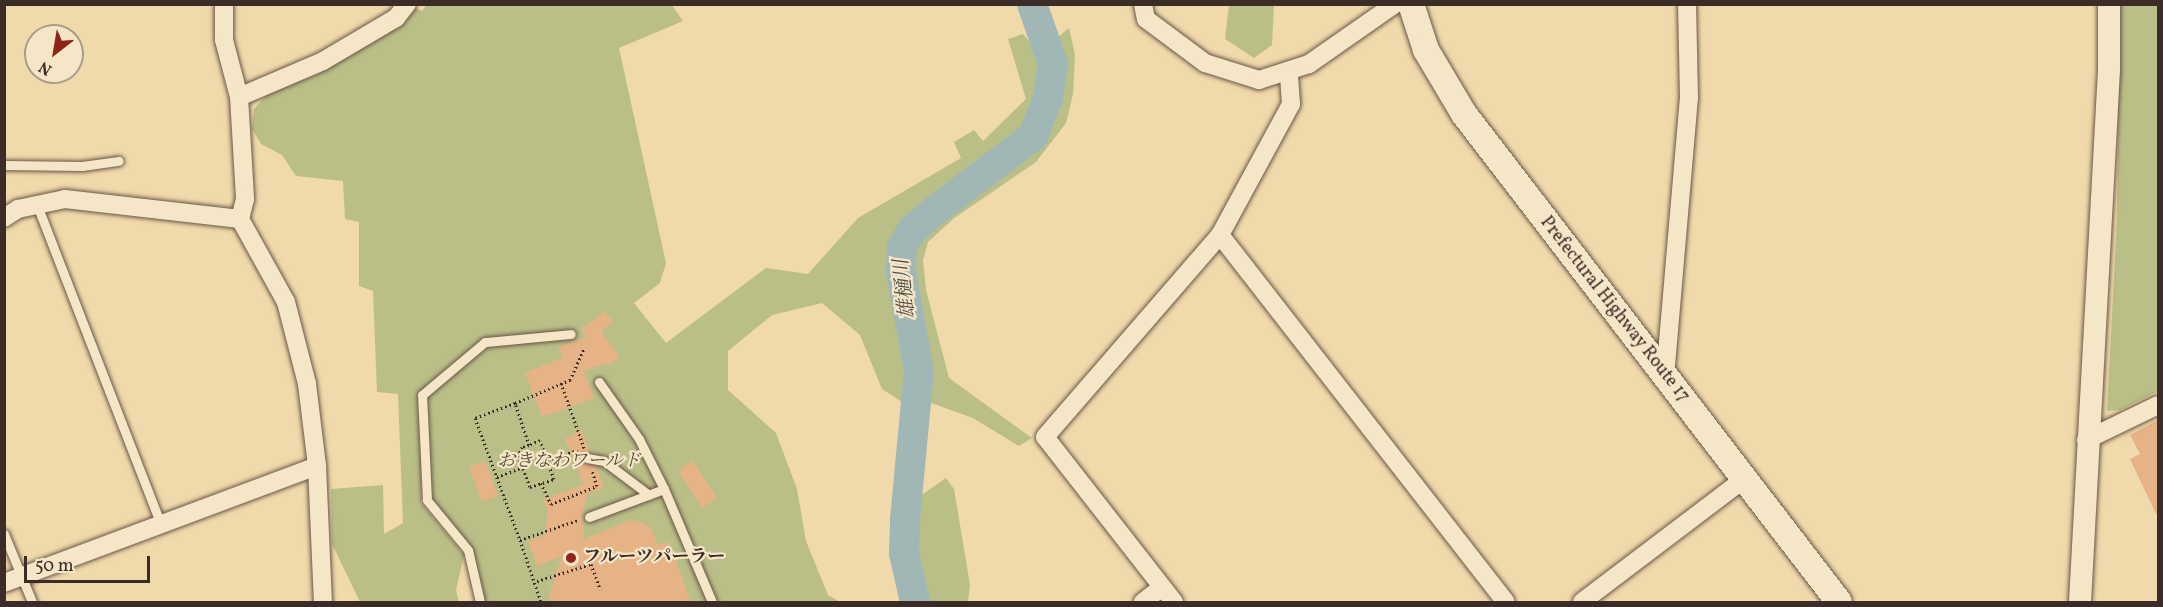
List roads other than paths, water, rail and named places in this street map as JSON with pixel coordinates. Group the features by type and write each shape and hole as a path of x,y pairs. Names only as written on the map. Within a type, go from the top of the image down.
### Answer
{"main road":[{"name":"Prefectural Highway Route 17","path":"1411,4 1443,85 1839,603"}],"street":[{"path":"224,4 224,40 239,97 245,199 240,219 286,302 307,384 317,466 322,603"},
{"path":"239,97 322,61 396,18 407,4"},
{"path":"1143,4 1146,19 1205,63 1260,80 1289,73 1309,64 1395,4"},
{"path":"1665,377 1689,98 1687,4"},
{"path":"2080,603 2086,440 2109,69 2109,4"},
{"path":"1174,603 1045,437 1220,234 1291,104 1289,73"},
{"path":"4,218 18,209 65,199 240,219"},
{"path":"1220,234 1506,603"},
{"path":"2086,440 2158,405"},
{"path":"4,583 317,466"},
{"path":"1581,603 1744,479"},
{"path":"1143,603 1162,587"}],"lane":[{"path":"4,165 82,166 119,161"},
{"path":"37,205 160,525"},
{"path":"480,603 468,550 427,500 422,395 485,342 571,334"},
{"path":"599,382 639,439 664,489 712,603"},
{"path":"585,453 604,461 649,495"},
{"path":"589,517 664,489"},
{"path":"4,534 32,603"}],"waterway":[{"name":"雄樋川","path":"915,602 904,553 919,371 901,272 902,247 913,229 933,212 1033,136 1048,98 1053,64 1032,4"}],"place":[{"name":"フルーツパーラー","path":"571,558"}],"park label":[{"name":"おきなわワールド","path":"569,462"}]}
